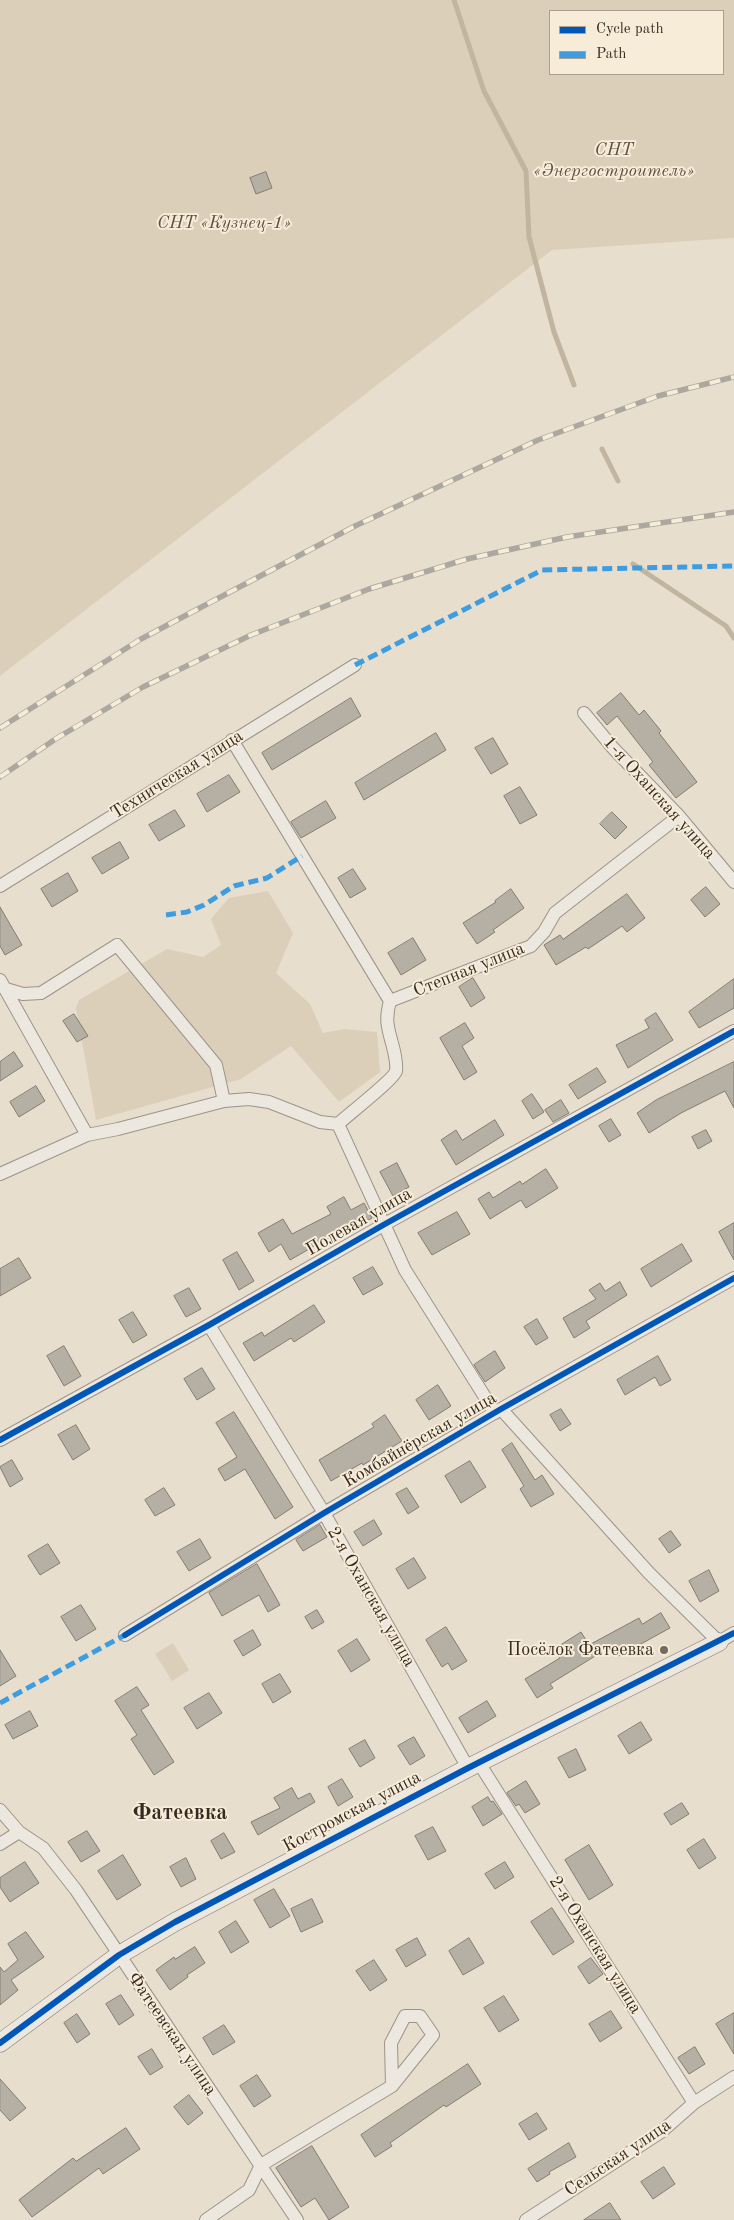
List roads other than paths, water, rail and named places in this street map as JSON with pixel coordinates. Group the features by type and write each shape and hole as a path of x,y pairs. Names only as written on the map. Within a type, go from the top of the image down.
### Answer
{"street":[{"name":"Техническая улица","path":"0,886 355,665"},
{"name":"1-я Оханская улица","path":"584,713 613,748 680,816 734,882"},
{"path":"232,740 390,1001"},
{"name":"Степная улица","path":"338,1124 373,1092 389,1082 396,1071 395,1054 386,1018 390,1001 531,946 544,932 555,913 680,816"},
{"path":"3,984 23,994 41,993 117,945 216,1065 224,1100"},
{"path":"3,984 87,1135"},
{"name":"Полевая улица","path":"0,1440 734,1031"},
{"path":"0,1174 87,1135 118,1129 224,1100 249,1099 269,1102 320,1122 338,1124 405,1270 498,1411 650,1573 719,1642"},
{"name":"Комбайнёрская улица","path":"125,1635 324,1513 498,1411 734,1278"},
{"name":"2-я Оханская улица","path":"209,1325 324,1513 474,1765 694,2103"},
{"name":"Костромская улица","path":"0,2043 119,1955 183,1917 474,1765 734,1633"},
{"name":"Фатеевская улица","path":"0,1810 19,1832 43,1848 76,1890 297,2220"},
{"path":"0,1844 19,1832"},
{"path":"206,2220 249,2190 261,2165 392,2086 433,2035 420,2016 405,2016 391,2043 392,2086"},
{"name":"Сельская улица","path":"526,2220 661,2132 694,2103 734,2077"}],"waterway":[{"path":"454,0 484,91 526,171 529,237 554,332 574,385"},
{"path":"602,449 618,481"},
{"path":"633,564 726,626 734,638"}],"railway":[{"path":"0,728 141,639 355,526 538,440 658,396 734,377"},
{"path":"0,777 57,738 143,687 251,635 369,589 467,559 567,537 734,512"}],"place":[{"name":"Посёлок Фатеевка","path":"664,1650"}],"district":[{"name":"Фатеевка","path":"180,1813"}],"park label":[{"name":"СНТ «Энергостроитель»","path":"614,160"},
{"name":"СНТ «Кузнец-1»","path":"224,223"}]}
